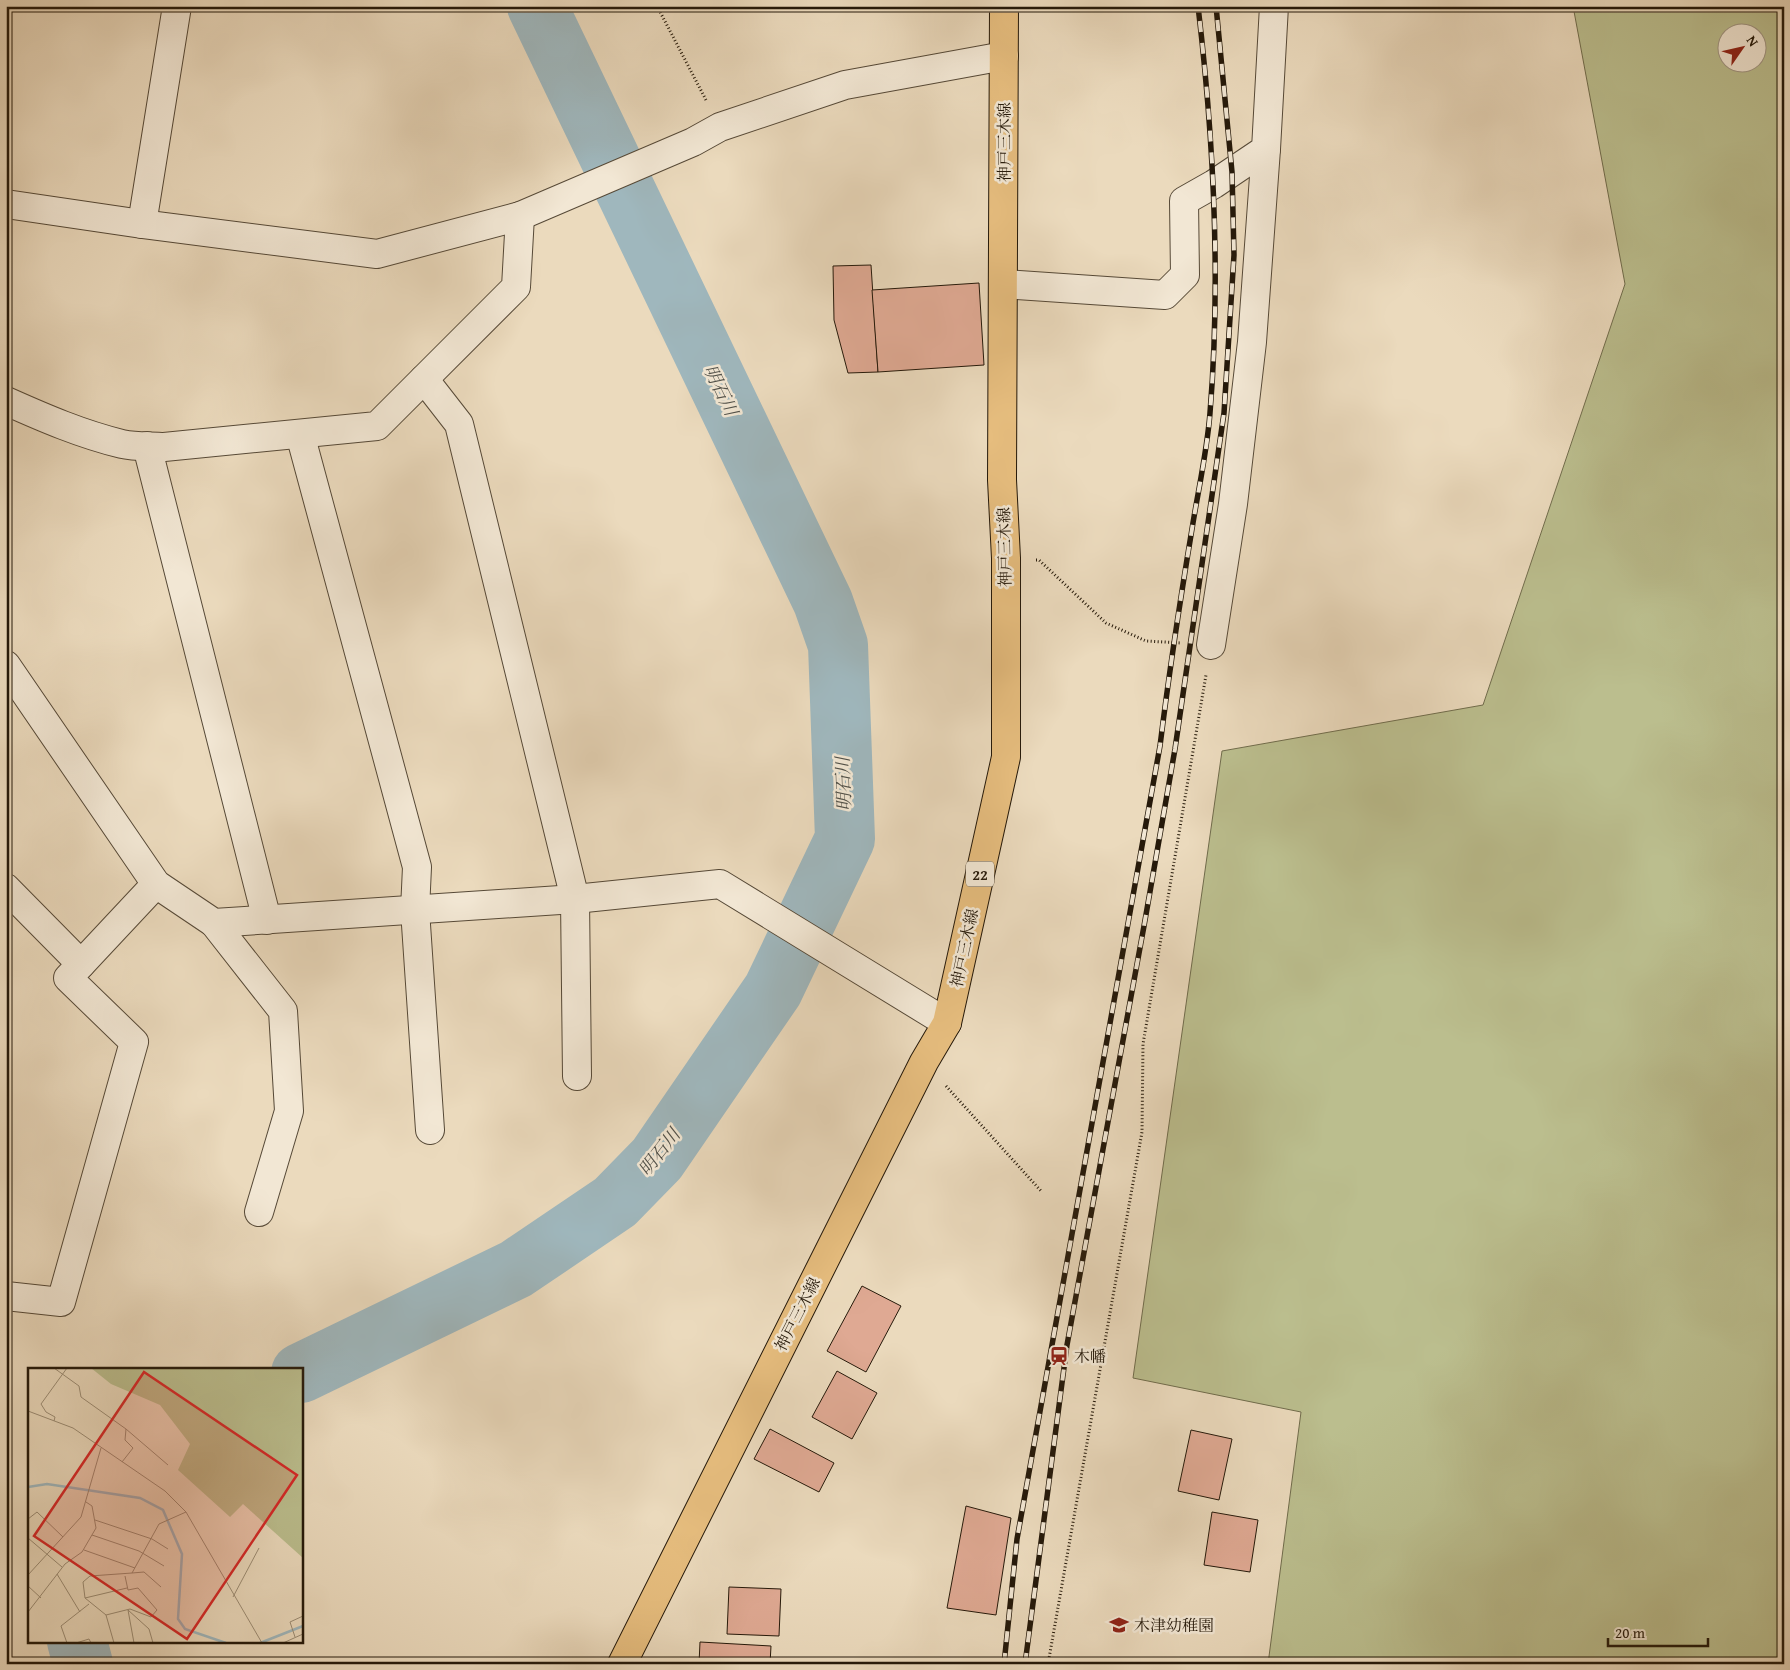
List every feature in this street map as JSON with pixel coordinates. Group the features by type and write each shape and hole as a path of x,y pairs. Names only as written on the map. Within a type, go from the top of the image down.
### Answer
{"main road":[{"name":"神戸三木線","path":"622,1664 924,1062 947,1024 1006,757 1006,558 1002,480 1004,6"}],"street":[{"path":"142,224 177,6"},
{"path":"1211,645 1233,504 1252,342 1274,6"},
{"path":"6,204 142,224 377,254 520,216 693,142 720,127 845,85 1004,56"},
{"path":"1004,284 1165,295 1185,275 1184,201 1214,184 1266,149"},
{"path":"6,401 60,425 123,444 147,446 164,447 376,426 516,286 520,216"},
{"path":"424,379 458,424 574,899 578,1076"},
{"path":"300,434 417,867 415,910 430,1130"},
{"path":"147,446 268,920"},
{"path":"6,666 156,884 214,923 283,1011 289,1111 259,1212"},
{"path":"6,1296 61,1302 134,1042 68,978 156,884"},
{"path":"214,923 574,899 720,884 947,1024"},
{"path":"6,888 82,964"}],"path":[{"path":"657,6 720,127"},
{"path":"1006,558 1039,560 1106,623 1146,641 1211,645 1143,1044 1142,1132 1048,1664"},
{"path":"924,1062 1041,1191"}],"green space":[{"path":"1573,6 1784,6 1784,1664 1268,1664 1301,1412 1133,1378 1222,751 1483,705 1625,284"}],"building":[{"path":"871,265 878,372 848,373 834,320 833,266"},
{"path":"979,283 984,365 878,372 872,290"},
{"path":"862,1286 901,1306 866,1372 827,1351"},
{"path":"837,1371 877,1393 852,1439 812,1417"},
{"path":"770,1429 834,1463 819,1492 754,1459"},
{"path":"1191,1430 1232,1439 1219,1500 1178,1491"},
{"path":"966,1506 1011,1518 996,1615 947,1608"},
{"path":"1212,1512 1258,1520 1250,1572 1204,1565"},
{"path":"729,1587 781,1589 779,1636 727,1634"},
{"path":"700,1642 771,1646 770,1664 699,1664"}],"waterway":[{"name":"明石川","path":"302,1373 516,1269 615,1202 657,1159 773,990 845,839 838,645 823,602 537,6"},
{"name":"明石川","path":"77,1642 83,1664"}],"railway":[{"path":"1004,1664 1017,1539 1160,746 1179,610 1209,428 1215,311 1214,209 1208,107 1198,6"},
{"path":"1025,1664 1067,1345 1175,749 1224,413 1234,255 1232,172 1216,6"}],"place":[{"name":"木幡","path":"1059,1356"},
{"name":"木津幼稚園","path":"1119,1625"}]}
